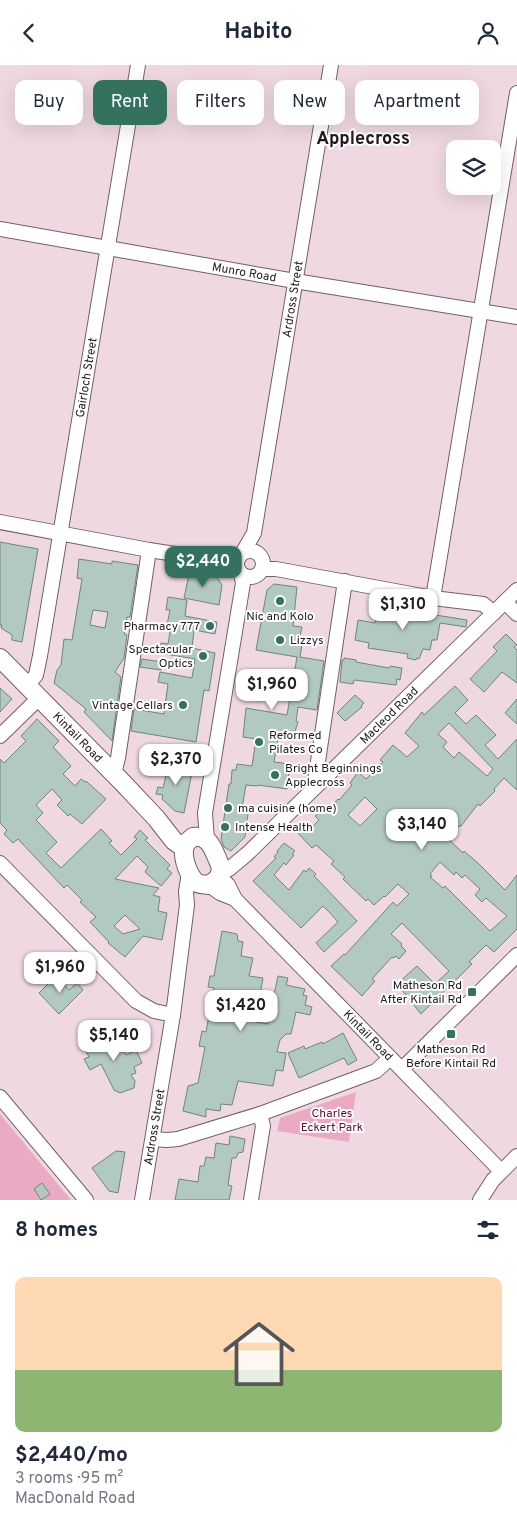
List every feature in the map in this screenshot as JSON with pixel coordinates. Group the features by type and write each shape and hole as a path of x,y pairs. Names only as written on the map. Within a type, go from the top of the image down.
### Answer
{"main road":[{"name":"Kintail Road","path":"0,658 156,818 194,841"},
{"path":"194,841 212,844 214,876 200,884 195,881 189,872 194,841"}],"street":[{"name":"Gairloch Street","path":"0,736 33,692 109,248 138,65"},
{"name":"Ardross Street","path":"194,841 205,816 252,567 254,533 331,65"},
{"path":"433,598 517,93"},
{"name":"Munro Road","path":"0,229 295,281 517,317"},
{"path":"0,522 149,550 345,581 433,598 483,604 494,613"},
{"path":"114,774 149,550"},
{"path":"314,788 345,581"},
{"name":"Macleod Road","path":"214,876 247,854 517,590"},
{"path":"505,602 517,614"},
{"path":"0,863 136,1001 154,1011 173,1015"},
{"name":"Ardross Street","path":"142,1200 173,1015 188,905 186,892 189,872"},
{"path":"188,905 214,876"},
{"name":"Kintail Road","path":"214,876 220,893 235,899 501,1171"},
{"path":"402,1069 517,955"},
{"path":"153,1139 178,1139 260,1114 376,1071 390,1058"},
{"path":"0,1097 86,1200"},
{"path":"251,1200 263,1126 260,1114"},
{"path":"480,1200 501,1171 517,1156"}],"green space":[{"name":"Charles Eckert Park","path":"356,1092 349,1142 277,1131 280,1118"},
{"path":"0,1114 71,1200 0,1200"}],"building":[{"path":"0,542 38,549 22,642 12,640 12,635 1,628 2,625 0,625"},
{"path":"79,559 112,564 112,561 138,565 130,617 127,617 124,634 127,635 124,658 115,672 121,677 112,741 84,712 86,709 54,683 57,670 61,665 64,639 72,640 82,579 77,578","holes":["93,610 108,612 105,628 90,625"]},
{"path":"190,570 216,576 222,585 219,605 184,598"},
{"path":"274,584 297,587 293,626 302,627 300,637 303,638 300,657 324,661 317,710 298,707 296,721 298,722 294,735 279,732 274,762 290,764 287,789 246,785 242,808 248,814 245,837 231,851 224,847 221,839 232,770 236,770 237,764 252,766 256,739 243,737 246,708 287,715 297,657 256,650 267,590"},
{"path":"168,597 187,600 185,616 217,622 215,634 194,630 192,648 215,653 209,691 204,690 196,742 131,731 134,709 164,714 168,684 158,682 160,672 192,678 195,659 159,653 161,643 168,644 171,626 167,625 170,610 166,610"},
{"path":"379,606 467,620 466,627 440,623 437,640 432,640 430,650 423,649 419,659 407,658 408,654 368,648 369,643 355,640 358,620 375,623"},
{"path":"506,634 517,645 514,647 517,650 517,683 502,672 484,692 470,679 497,651 493,647"},
{"path":"344,658 389,668 390,666 402,668 400,680 397,679 396,685 354,680 353,684 340,682 342,660"},
{"path":"142,659 162,662 161,670 140,667"},
{"path":"455,686 468,700 455,713 466,724 476,715 496,735 485,745 498,759 517,739 517,790 504,778 494,789 495,791 480,806 478,804 461,826 453,827 445,836 463,853 464,851 479,864 505,890 517,875 517,929 494,952 486,945 469,962 472,964 421,1014 397,984 417,966 435,984 449,971 402,923 391,934 402,944 401,946 406,951 399,959 396,956 392,957 372,979 375,981 362,996 331,966 345,955 393,902 397,906 409,894 398,884 374,905 368,899 366,901 343,879 345,877 331,864 334,861 316,845 312,848 296,831 302,825 308,831 319,820 315,816 324,808 326,811 339,800 352,785 350,783 358,772 366,779 383,762 380,760 393,745 407,757 419,746 405,733 422,712 424,715","holes":["449,723 493,769 487,776 459,752 454,758 443,747 447,742 438,734","365,797 377,809 360,826 348,815","440,862 454,875 456,872 462,878 465,875 480,889 475,895 482,902 486,898 507,916 490,931 445,886 443,888 430,877 432,876 430,874"]},
{"path":"0,688 12,699 0,712"},
{"path":"355,695 364,703 362,707 345,721 337,713"},
{"path":"517,699 517,724 505,713"},
{"path":"37,719 59,741 53,747 71,766 63,774 75,786 81,779 86,781 106,799 82,824 70,814 68,816 57,805 62,800 52,789 36,805 43,813 36,820 57,842 46,853 61,868 101,829 112,841 109,843 121,855 137,839 134,837 140,830 148,838 145,840 170,865 167,869 172,873 161,886 145,872 148,867 137,856 115,879 159,888 153,895 160,897 158,911 167,913 162,940 143,936 125,957 108,943 90,922 96,917 80,902 82,900 67,885 64,888 18,839 13,843 4,834 7,830 0,823 0,759 4,763 26,741 21,736","holes":["125,915 140,929 123,934 114,926"]},
{"path":"169,762 193,767 184,813 175,811 162,799 163,795 156,794 158,787 163,788"},
{"path":"284,843 295,851 292,854 294,855 274,875 289,890 304,870 306,872 309,868 316,874 314,876 357,921 324,952 316,943 338,922 323,906 301,928 253,881 276,858 274,857 277,851"},
{"path":"222,931 237,934 238,941 243,942 241,956 253,958 249,976 263,978 260,994 247,991 244,1007 246,1007 245,1013 257,1015 256,1022 268,1024 278,976 288,978 286,985 305,989 303,995 307,996 305,1005 312,1007 310,1015 296,1012 291,1034 286,1034 280,1040 277,1052 286,1053 283,1071 276,1070 273,1086 238,1081 232,1105 221,1104 220,1111 206,1109 206,1117 183,1111 188,1086 198,1083 205,1047 199,1046 202,1031 206,1032 214,988 208,987 210,976 214,976"},
{"path":"56,976 69,990 77,983 83,990 59,1014 39,993"},
{"path":"114,1030 126,1055 136,1050 142,1063 134,1067 136,1073 131,1075 135,1081 134,1088 120,1093 114,1090 101,1064 90,1070 84,1059 89,1057 86,1051 94,1047 91,1042"},
{"path":"343,1033 357,1060 348,1065 344,1058 299,1078 288,1053 304,1046 305,1049 322,1042 323,1044"},
{"path":"230,1136 245,1139 243,1152 238,1153 236,1158 232,1158 228,1185 232,1186 229,1200 175,1200 179,1179 198,1182 200,1166 204,1166 206,1157 214,1158 216,1143 229,1145"},
{"path":"116,1151 125,1152 118,1193 109,1191 92,1168"},
{"path":"42,1183 50,1194 41,1200 34,1189"}],"place":[{"name":"Nic and Kolo","path":"280,601"},
{"name":"Pharmacy 777","path":"210,626"},
{"name":"Lizzys","path":"280,640"},
{"name":"Spectacular Optics","path":"203,656"},
{"name":"Vintage Cellars","path":"183,705"},
{"name":"Reformed Pilates Co","path":"259,742"},
{"name":"Bright Beginnings Applecross","path":"275,775"},
{"name":"ma cuisine (home)","path":"228,808"},
{"name":"Intense Health","path":"225,827"},
{"name":"Matheson Rd After Kintail Rd","path":"472,992"},
{"name":"Matheson Rd Before Kintail Rd","path":"451,1034"}],"district":[{"name":"Applecross","path":"363,138"}]}
